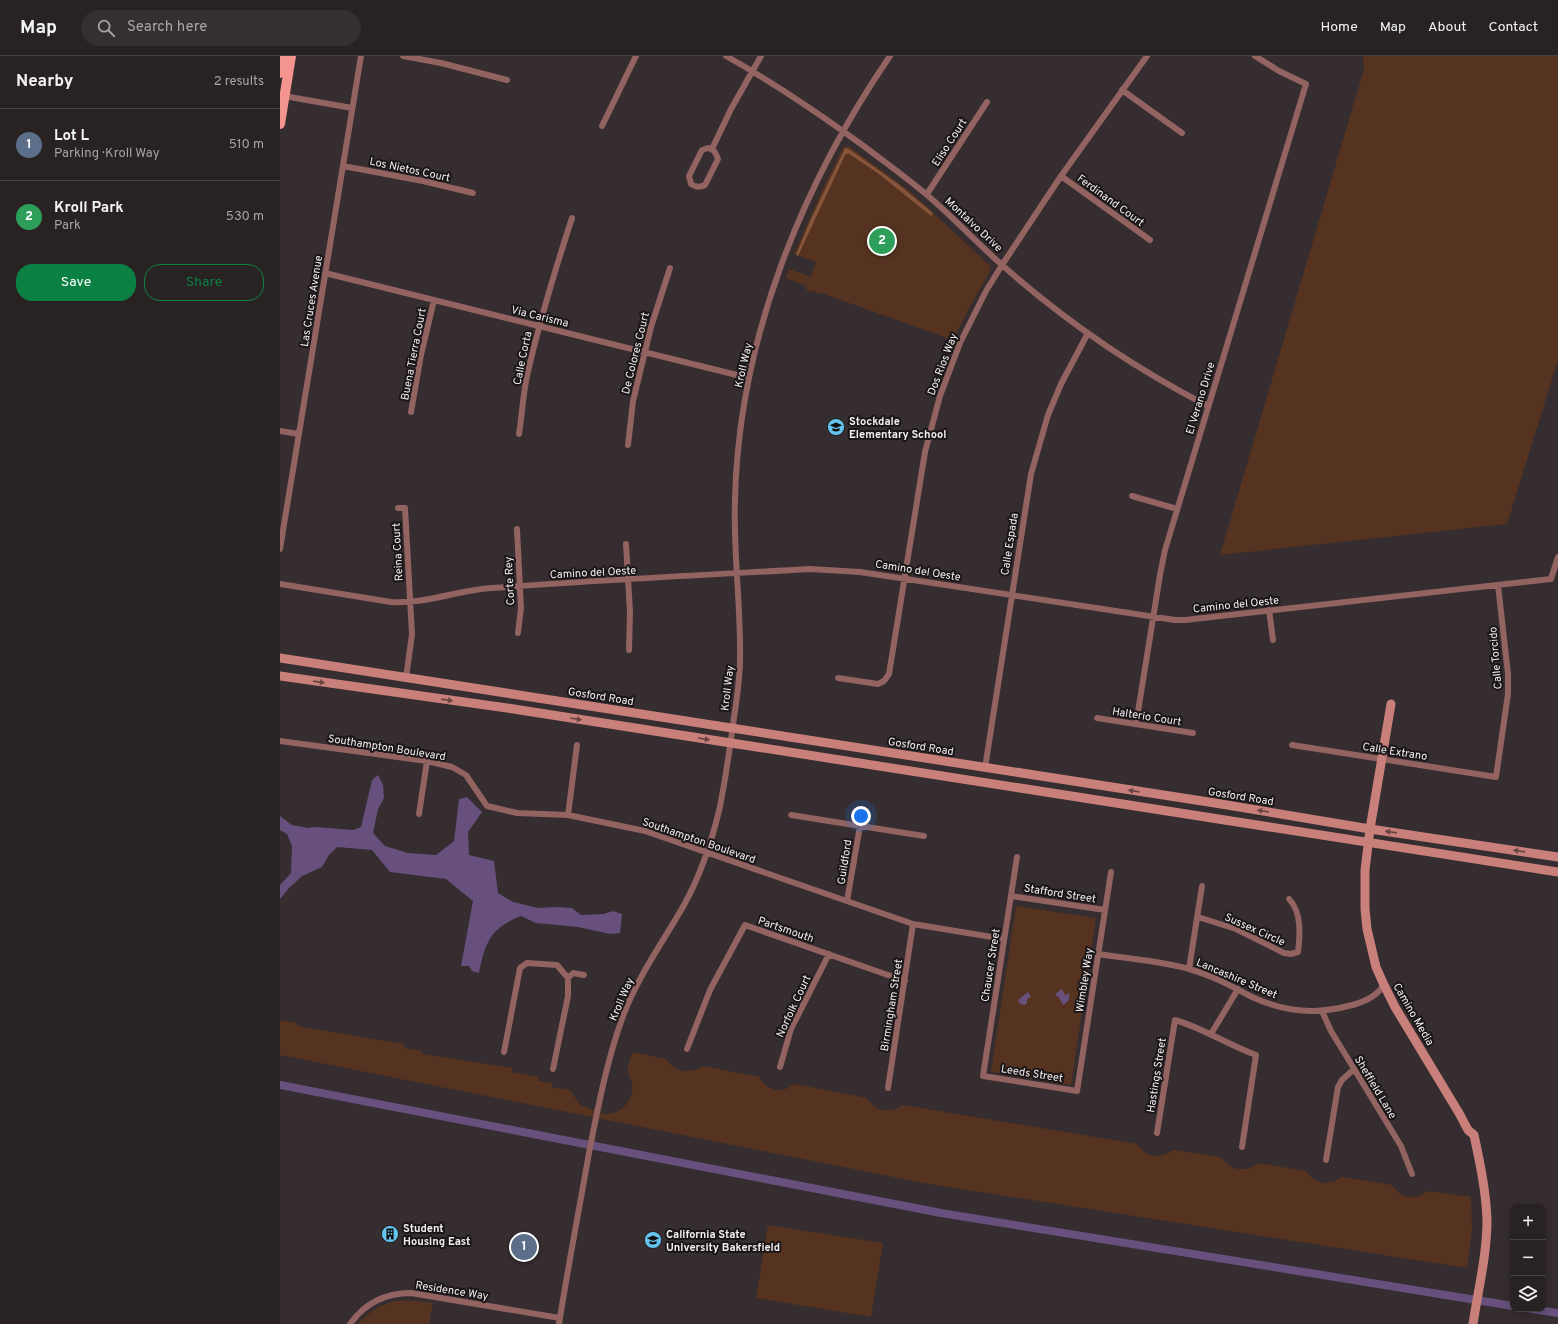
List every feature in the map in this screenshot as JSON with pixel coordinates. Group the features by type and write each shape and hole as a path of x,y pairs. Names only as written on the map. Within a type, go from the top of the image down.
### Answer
{"main road":[{"path":"280,73 283,56"},
{"path":"280,124 282,95 291,56"},
{"name":"Gosford Road","path":"280,658 1215,803 1370,829 1558,857"},
{"path":"280,676 507,708 1558,872"},
{"name":"Camino Media","path":"1391,704 1368,843 1364,889 1365,909 1371,948 1384,985 1395,1007 1459,1112 1468,1130 1474,1135 1484,1186 1487,1221 1486,1240 1473,1324"}],"street":[{"name":"Las Cruces Avenue","path":"280,549 361,56"},
{"path":"403,56 441,63 507,80"},
{"path":"602,126 636,56"},
{"name":"Montalvo Drive","path":"726,56 785,91 927,194 1002,265 1088,333 1148,372 1208,406"},
{"path":"712,149 761,56"},
{"name":"Kroll Way","path":"560,1321 577,1212 603,1084 616,1036 643,972 688,897 707,852 720,806 740,663 735,532 737,464 743,408 749,378 769,302 790,243 808,200 842,131 890,56"},
{"name":"Dos Rios Way","path":"838,678 878,684 884,682 889,674 925,452 940,396 952,363 972,317 1002,265 1061,176 1147,56"},
{"name":"El Verano Drive","path":"1136,724 1153,617 1166,550 1208,406 1306,84 1279,71 1255,56"},
{"path":"1122,90 1182,133"},
{"path":"282,95 352,108"},
{"name":"Eliso Court","path":"927,194 987,102"},
{"path":"708,148 712,149 716,153 718,159 705,185 700,187 691,184 689,176 702,150 708,148"},
{"name":"Los Nietos Court","path":"343,166 416,179 473,193"},
{"name":"Ferdinand Court","path":"1061,176 1150,240"},
{"name":"Calle Corta","path":"519,434 527,378 547,297 572,218"},
{"name":"De Colores Court","path":"628,445 633,401 651,327 670,268"},
{"name":"Via Carisma","path":"325,273 749,378"},
{"name":"Buena Tierra Court","path":"411,412 421,355 434,300"},
{"name":"Calle Espada","path":"985,768 1028,490 1038,444 1061,384 1088,333"},
{"path":"280,431 299,434"},
{"path":"1132,496 1177,510"},
{"name":"Reina Court","path":"398,508 405,508 410,603"},
{"name":"Corte Rey","path":"517,529 521,608 518,633"},
{"path":"626,544 630,612 629,650"},
{"name":"Camino del Oeste","path":"280,584 391,602 410,603 483,589 810,569 860,572 1153,617 1185,620 1551,579 1558,556"},
{"name":"Calle Torcido","path":"1496,777 1508,694 1508,674 1498,585"},
{"path":"406,678 412,634 410,603"},
{"path":"1270,610 1273,640"},
{"name":"Halterio Court","path":"1097,718 1193,733"},
{"name":"Southampton Boulevard","path":"280,741 427,761 452,767 466,775 486,806 517,814 568,815 645,830 913,924 1004,940"},
{"path":"568,815 577,745"},
{"name":"Calle Extrano","path":"1292,745 1496,777"},
{"path":"419,814 427,761"},
{"path":"791,815 924,836"},
{"name":"Guildford","path":"847,901 860,826"},
{"name":"Chaucer Street","path":"983,1076 1017,857"},
{"name":"Wimbley Way","path":"1077,1091 1111,872"},
{"path":"1189,969 1202,886"},
{"name":"Stafford Street","path":"1011,896 1105,910"},
{"name":"Sussex Circle","path":"1198,917 1236,929 1273,948 1284,953 1291,954 1298,952 1300,935 1294,905 1289,900"},
{"name":"Birmingham Street","path":"888,1088 913,924"},
{"name":"Partsmouth","path":"687,1049 710,990 745,925 905,981"},
{"name":"Norfolk Court","path":"780,1067 791,1029 829,954"},
{"name":"Lancashire Street","path":"1098,954 1189,969 1207,974 1266,1002 1298,1010 1322,1011 1344,1008 1378,993 1384,985"},
{"path":"504,1052 520,968 527,963 557,965 568,978 568,996 552,1069"},
{"path":"568,978 573,973 584,975"},
{"path":"1238,989 1211,1034 1228,1044 1256,1054 1242,1147"},
{"name":"Sheffield Lane","path":"1322,1011 1331,1030 1401,1146 1412,1174"},
{"name":"Hastings Street","path":"1157,1133 1175,1020 1211,1034"},
{"path":"1326,1160 1338,1087 1347,1074 1354,1069"},
{"name":"Leeds Street","path":"983,1076 1077,1091"},
{"name":"Residence Way","path":"350,1324 364,1308 371,1303 399,1293 427,1296 560,1321"}],"shaded area":[{"path":"1363,56 1558,56 1558,360 1507,524 1220,555 1364,69"},
{"path":"845,146 850,147 911,192 990,266 991,270 953,340 824,294 806,290 807,286 786,278 789,269 811,277 816,262 794,254 823,188"},
{"path":"845,148 849,149 898,184 933,213 931,216 879,174 848,153 845,155 798,256 796,255 810,221"},
{"path":"378,775 383,785 384,798 378,809 373,833 385,846 408,853 436,855 454,841 459,799 467,797 482,812 468,832 469,855 494,861 498,893 513,902 538,908 572,908 581,915 604,914 613,911 622,914 620,933 610,934 578,927 536,923 521,916 502,926 496,931 487,945 479,973 472,971 469,966 461,966 473,901 446,879 390,872 372,850 337,847 329,855 322,867 302,876 280,899 280,885 291,873 292,846 287,834 280,830 280,816 292,825 308,828 315,827 353,830 361,827 372,780"},
{"path":"1016,906 1096,918 1071,1085 991,1072"},
{"path":"1062,989 1065,995 1069,993 1068,1000 1063,1005 1058,996 1057,997 1055,994"},
{"path":"1028,992 1031,997 1027,999 1027,1003 1025,1005 1020,1004 1018,1000"},
{"path":"280,1020 297,1023 297,1026 404,1044 404,1048 422,1051 422,1054 513,1068 512,1072 539,1077 538,1081 552,1083 552,1087 570,1090 580,1105 603,1114 615,1113 620,1110 631,1097 632,1085 628,1073 628,1066 632,1052 666,1059 674,1067 683,1071 693,1071 703,1066 759,1077 766,1086 776,1090 786,1089 795,1084 867,1098 874,1106 884,1110 893,1110 903,1105 1137,1144 1144,1152 1153,1156 1164,1155 1173,1150 1221,1157 1228,1165 1237,1169 1248,1169 1258,1163 1306,1171 1313,1179 1322,1183 1333,1182 1342,1177 1392,1185 1400,1194 1409,1197 1419,1196 1428,1191 1471,1197 1472,1230 1467,1268 929,1184 280,1055"},
{"path":"768,1225 883,1243 871,1317 756,1298"},
{"path":"407,1300 407,1302 408,1300 433,1303 429,1324 358,1324 368,1314 385,1304"}],"waterway":[{"path":"280,1085 941,1213 1510,1306"},
{"path":"1546,1311 1558,1313"}],"place":[{"name":"Kroll Park","path":"882,241"},
{"name":"Stockdale Elementary School","path":"836,427"},
{"name":"Student Housing East","path":"390,1234"},
{"name":"California State University Bakersfield","path":"653,1240"},
{"name":"Lot L","path":"524,1247"}]}
